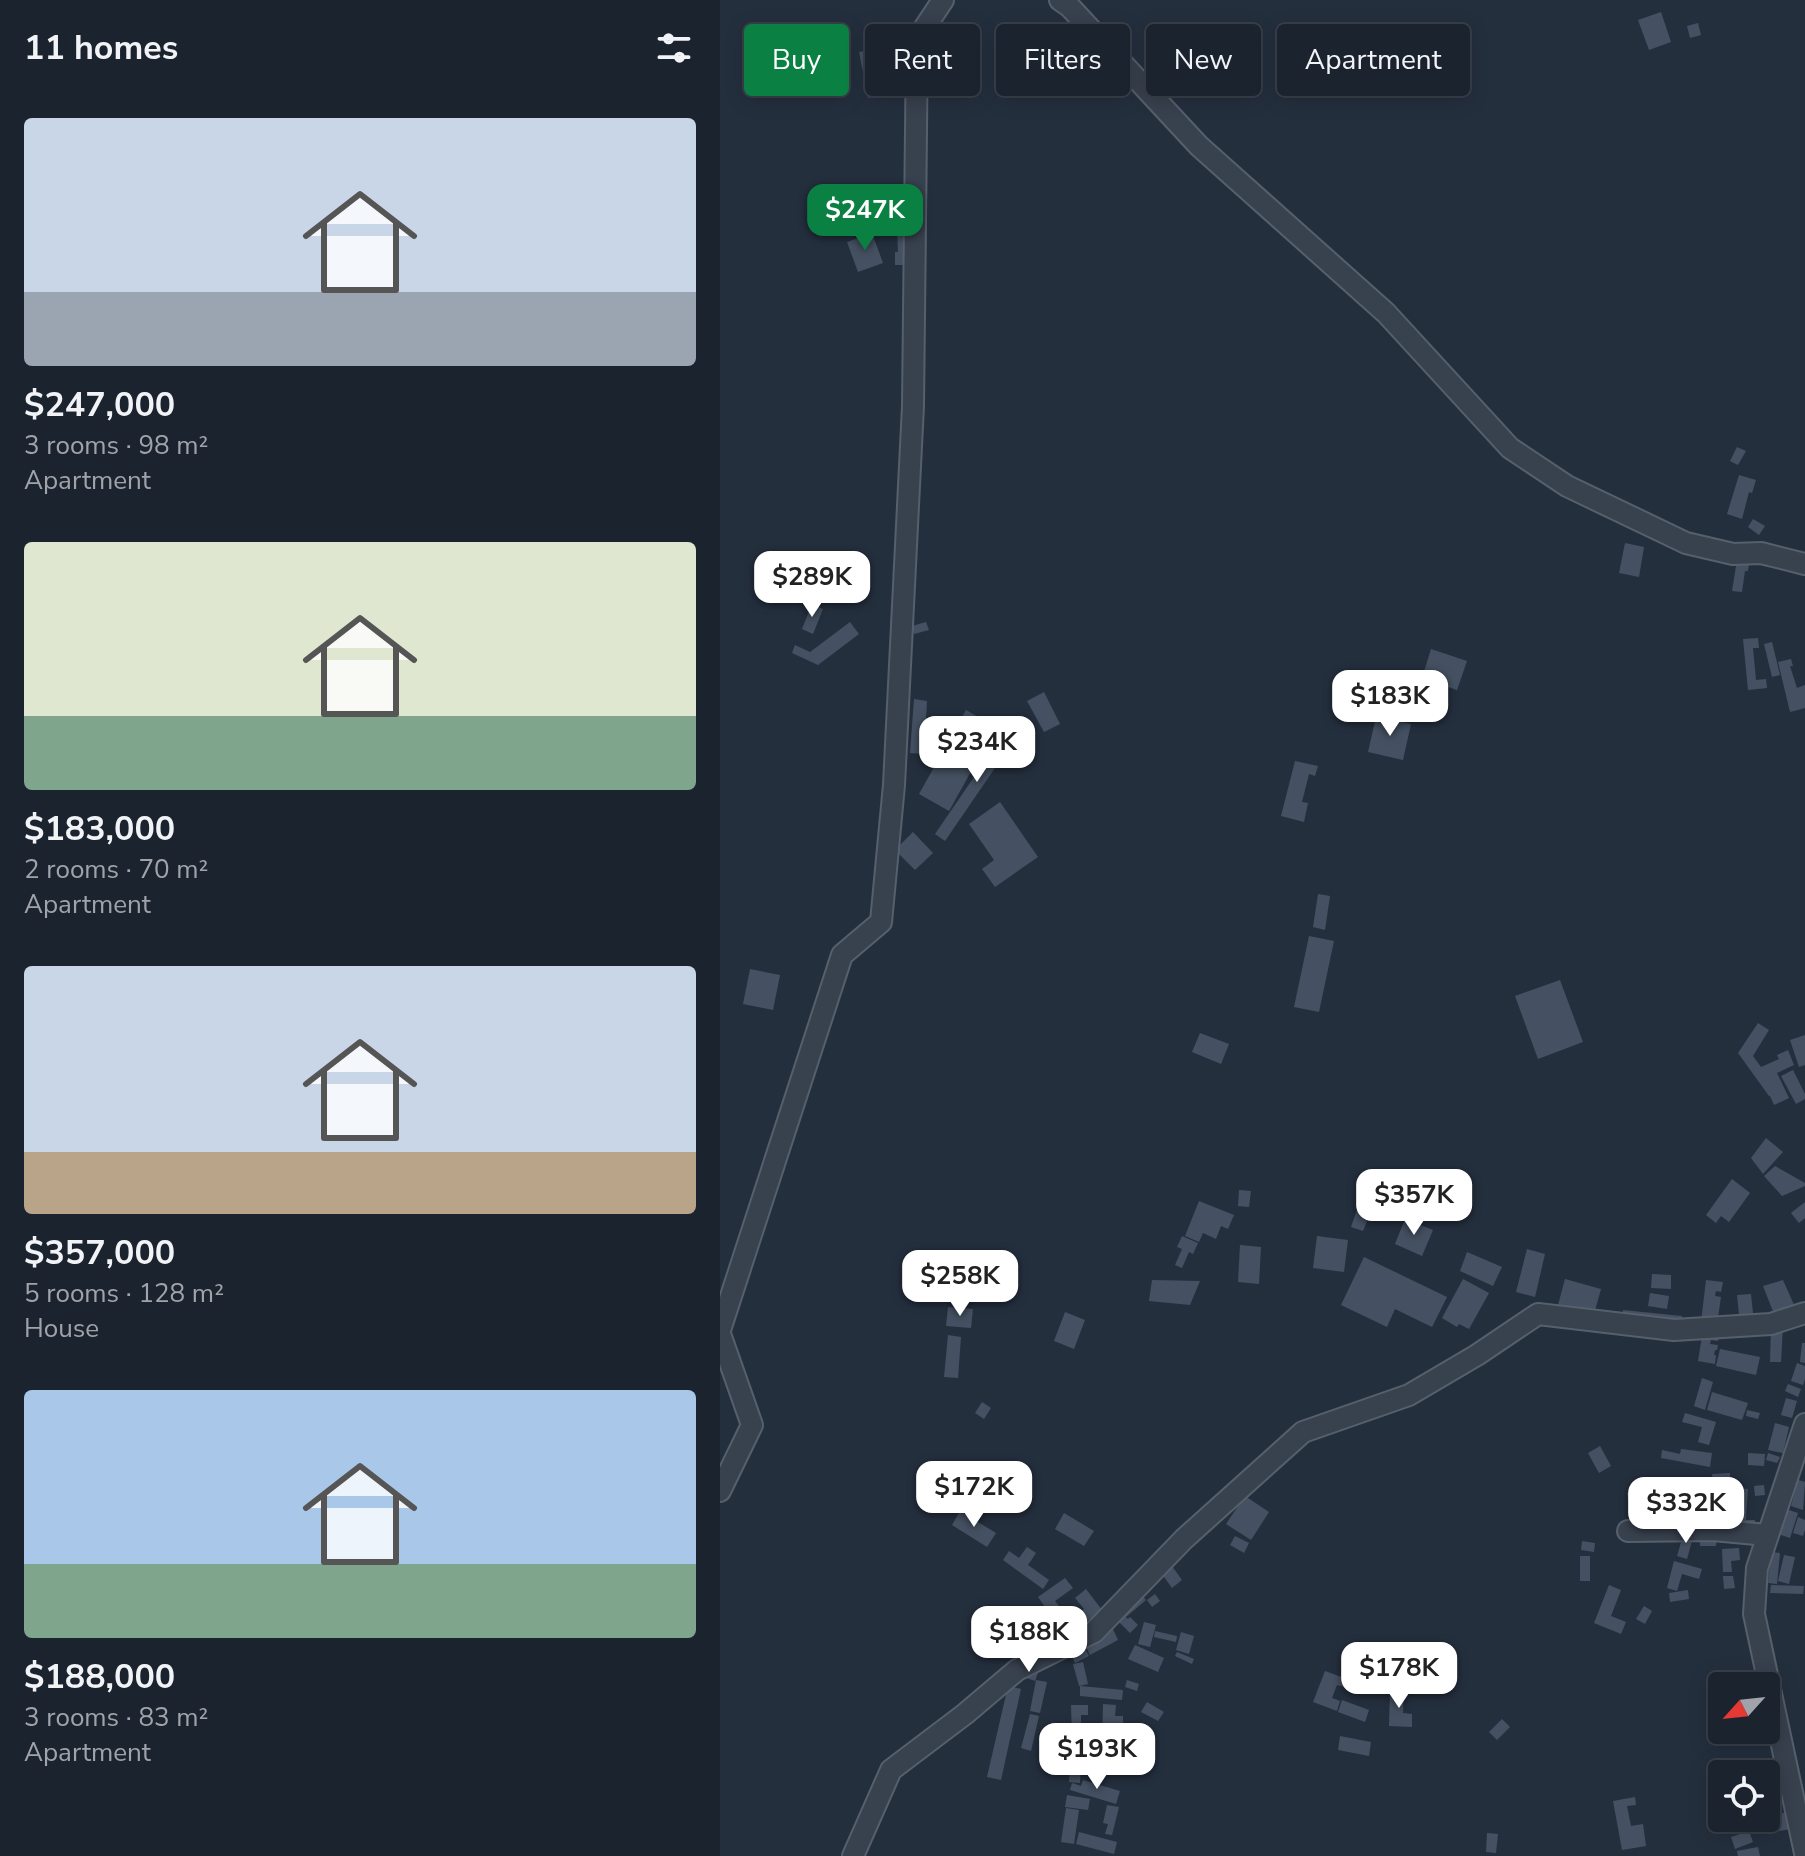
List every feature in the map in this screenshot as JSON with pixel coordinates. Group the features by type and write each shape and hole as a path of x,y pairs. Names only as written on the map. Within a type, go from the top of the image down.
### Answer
{"street":[{"path":"720,1491 752,1425 720,1332 842,955 881,922 894,785 913,406 917,39 943,0"},
{"path":"1060,0 1070,7 1199,146 1386,313 1510,448 1567,486 1686,543 1733,554 1761,553 1805,564"},
{"path":"853,1856 891,1770 1017,1670 1094,1632 1184,1539 1303,1432 1409,1395 1538,1314 1674,1330 1771,1324 1805,1313"},
{"path":"1805,1424 1757,1568 1754,1614 1805,1853"},
{"path":"1628,1531 1713,1530 1767,1535"}],"building":[{"path":"1661,12 1671,42 1649,50 1638,20"},
{"path":"1698,23 1701,35 1690,38 1687,26"},
{"path":"865,51 865,83 859,52"},
{"path":"909,228 910,265 895,265 897,229"},
{"path":"872,233 883,263 858,272 847,242"},
{"path":"1737,447 1746,451 1738,465 1730,461"},
{"path":"1739,475 1756,480 1752,493 1749,492 1742,519 1727,514"},
{"path":"1753,519 1765,526 1759,535 1748,527"},
{"path":"1625,543 1644,547 1639,577 1619,573"},
{"path":"1737,560 1749,562 1742,592 1732,591"},
{"path":"812,604 823,609 813,634 802,629"},
{"path":"850,622 859,634 818,665 792,653 795,645 810,652"},
{"path":"926,622 929,630 914,634 912,626"},
{"path":"1758,638 1759,648 1753,648 1756,680 1766,679 1767,688 1748,690 1743,639"},
{"path":"1772,642 1780,675 1772,677 1764,644"},
{"path":"1431,649 1467,661 1457,690 1422,678"},
{"path":"1791,659 1797,688 1805,685 1805,708 1790,712 1778,662"},
{"path":"1044,692 1060,724 1044,732 1027,701"},
{"path":"914,699 927,701 924,754 910,753"},
{"path":"966,710 996,727 949,811 919,794"},
{"path":"1376,717 1411,724 1403,760 1368,752"},
{"path":"1009,726 1019,733 945,841 935,834"},
{"path":"1295,761 1318,766 1315,776 1309,774 1302,802 1308,803 1304,822 1281,816"},
{"path":"1000,802 1038,857 995,887 982,869 994,860 969,824"},
{"path":"913,832 933,853 915,870 895,850"},
{"path":"1318,894 1330,896 1325,930 1313,927"},
{"path":"1309,936 1334,941 1319,1012 1294,1007"},
{"path":"750,969 780,975 773,1010 743,1004"},
{"path":"1560,980 1583,1042 1538,1059 1515,996"},
{"path":"1758,1023 1769,1030 1753,1056 1761,1067 1779,1059 1777,1055 1788,1050 1794,1065 1777,1073 1789,1098 1774,1105 1738,1053"},
{"path":"1200,1033 1229,1044 1221,1064 1192,1052"},
{"path":"1805,1035 1805,1065 1799,1067 1790,1040"},
{"path":"1793,1070 1805,1094 1805,1099 1796,1104 1781,1076"},
{"path":"1766,1138 1783,1152 1763,1174 1751,1158"},
{"path":"1775,1166 1805,1183 1805,1186 1782,1196 1764,1176"},
{"path":"1732,1179 1750,1193 1729,1222 1721,1216 1716,1223 1706,1215"},
{"path":"1239,1190 1251,1191 1249,1207 1238,1206"},
{"path":"1199,1201 1234,1215 1228,1229 1221,1226 1216,1239 1203,1233 1199,1242 1185,1236"},
{"path":"1805,1202 1805,1218 1799,1223 1791,1213"},
{"path":"1359,1204 1372,1209 1363,1231 1351,1227"},
{"path":"1405,1219 1433,1230 1422,1256 1395,1244"},
{"path":"1182,1236 1198,1243 1193,1254 1189,1252 1182,1268 1175,1265 1182,1249 1177,1247"},
{"path":"1317,1236 1348,1240 1344,1272 1313,1268"},
{"path":"1240,1245 1261,1247 1259,1284 1238,1282"},
{"path":"1527,1249 1545,1254 1535,1297 1516,1292"},
{"path":"1467,1252 1502,1267 1493,1286 1460,1271"},
{"path":"1364,1257 1447,1297 1432,1327 1395,1309 1387,1327 1341,1305"},
{"path":"979,1263 995,1263 995,1298 979,1298"},
{"path":"1652,1274 1671,1275 1671,1289 1651,1288"},
{"path":"1463,1279 1489,1293 1469,1329 1459,1324 1457,1327 1442,1318"},
{"path":"1565,1279 1601,1289 1594,1314 1558,1305"},
{"path":"1152,1280 1200,1281 1190,1305 1149,1301"},
{"path":"1706,1280 1723,1282 1721,1292 1716,1291 1715,1296 1721,1297 1717,1324 1701,1322"},
{"path":"1783,1280 1795,1307 1776,1319 1763,1286"},
{"path":"1650,1293 1669,1296 1667,1309 1648,1306"},
{"path":"1751,1294 1754,1323 1740,1324 1737,1295"},
{"path":"948,1307 973,1309 971,1328 946,1326"},
{"path":"1623,1310 1682,1316 1681,1328 1622,1322"},
{"path":"1065,1312 1085,1320 1074,1349 1054,1341"},
{"path":"1771,1326 1783,1326 1781,1362 1770,1362"},
{"path":"1703,1330 1720,1332 1718,1341 1711,1340 1710,1344 1718,1345 1715,1364 1698,1361"},
{"path":"948,1335 961,1337 958,1378 944,1377"},
{"path":"1802,1343 1805,1343 1805,1363 1800,1362"},
{"path":"1720,1349 1760,1357 1756,1375 1716,1366"},
{"path":"1797,1363 1805,1366 1803,1385 1791,1381"},
{"path":"1702,1378 1713,1382 1705,1410 1694,1406"},
{"path":"1788,1384 1801,1389 1798,1397 1785,1391"},
{"path":"1712,1392 1748,1403 1742,1420 1707,1410"},
{"path":"1786,1398 1797,1401 1792,1418 1781,1415"},
{"path":"982,1402 991,1408 984,1419 975,1413"},
{"path":"1747,1410 1760,1413 1758,1419 1746,1416"},
{"path":"1685,1413 1716,1422 1709,1445 1698,1442 1702,1427 1682,1422"},
{"path":"1775,1423 1789,1427 1783,1453 1768,1450"},
{"path":"1600,1446 1611,1466 1599,1473 1588,1453"},
{"path":"1681,1449 1712,1453 1710,1467 1661,1458 1662,1450 1680,1454"},
{"path":"1748,1453 1765,1454 1764,1466 1748,1465"},
{"path":"1768,1453 1780,1457 1777,1463 1766,1460"},
{"path":"970,1470 988,1475 979,1506 961,1501"},
{"path":"1730,1473 1730,1483 1713,1484 1712,1474"},
{"path":"1798,1480 1805,1482 1803,1510 1791,1506"},
{"path":"1764,1485 1765,1495 1755,1496 1754,1486"},
{"path":"1734,1488 1748,1489 1746,1520 1755,1520 1754,1530 1731,1529"},
{"path":"1646,1490 1652,1523 1632,1526 1627,1493"},
{"path":"1690,1495 1701,1495 1701,1507 1690,1507"},
{"path":"1245,1496 1269,1512 1251,1540 1226,1524"},
{"path":"1786,1509 1798,1513 1790,1538 1778,1534"},
{"path":"960,1511 996,1533 987,1547 952,1525"},
{"path":"1664,1512 1685,1512 1685,1525 1664,1526"},
{"path":"1064,1513 1094,1531 1084,1546 1055,1529"},
{"path":"1695,1515 1718,1516 1718,1527 1694,1526"},
{"path":"1798,1517 1805,1520 1803,1536 1793,1533"},
{"path":"1684,1532 1694,1534 1687,1559 1677,1556"},
{"path":"1697,1534 1717,1536 1716,1546 1700,1546 1700,1542 1696,1542"},
{"path":"1235,1536 1249,1543 1244,1553 1230,1545"},
{"path":"1582,1541 1595,1543 1594,1552 1581,1550"},
{"path":"1027,1547 1036,1553 1028,1565 1049,1580 1043,1589 1003,1560 1009,1551 1019,1558"},
{"path":"1739,1548 1740,1560 1731,1561 1732,1572 1723,1572 1722,1549"},
{"path":"1771,1552 1780,1553 1777,1584 1768,1583"},
{"path":"1784,1555 1795,1557 1789,1584 1778,1581"},
{"path":"1580,1556 1590,1556 1590,1581 1580,1581"},
{"path":"1674,1561 1702,1569 1699,1579 1682,1574 1677,1591 1667,1588"},
{"path":"1169,1562 1182,1580 1172,1588 1159,1570"},
{"path":"1723,1576 1733,1576 1735,1588 1724,1589"},
{"path":"1065,1578 1073,1588 1055,1601 1059,1606 1049,1613 1038,1597"},
{"path":"1609,1585 1621,1590 1611,1616 1626,1622 1621,1634 1594,1623"},
{"path":"1771,1585 1804,1586 1803,1594 1770,1593"},
{"path":"1086,1589 1102,1610 1064,1639 1057,1630 1084,1609 1075,1598"},
{"path":"1688,1590 1689,1599 1670,1602 1669,1593"},
{"path":"1139,1592 1146,1600 1126,1617 1120,1609"},
{"path":"1155,1594 1160,1601 1152,1607 1147,1600"},
{"path":"1644,1606 1652,1611 1645,1624 1636,1619"},
{"path":"1060,1607 1069,1619 1058,1627 1049,1615"},
{"path":"1121,1612 1138,1625 1130,1633 1115,1618"},
{"path":"1144,1622 1156,1625 1150,1647 1138,1644"},
{"path":"1113,1629 1118,1640 1090,1655 1085,1645"},
{"path":"1155,1631 1177,1636 1176,1642 1154,1637"},
{"path":"1181,1632 1194,1636 1189,1654 1176,1650"},
{"path":"1135,1645 1164,1658 1158,1672 1128,1659"},
{"path":"1084,1646 1089,1656 1075,1663 1070,1652"},
{"path":"1177,1652 1194,1659 1192,1664 1175,1656"},
{"path":"1390,1654 1401,1654 1401,1662 1412,1662 1412,1672 1400,1672 1400,1685 1391,1685"},
{"path":"1083,1662 1088,1684 1079,1686 1073,1664"},
{"path":"1024,1667 1038,1673 1035,1681 1021,1676"},
{"path":"1325,1671 1347,1679 1344,1687 1337,1685 1332,1698 1340,1701 1337,1711 1313,1702"},
{"path":"1036,1680 1047,1682 1040,1713 1030,1711"},
{"path":"1127,1680 1139,1684 1137,1691 1125,1687"},
{"path":"1008,1686 1021,1689 1001,1780 987,1777"},
{"path":"1080,1686 1123,1690 1122,1700 1080,1696"},
{"path":"1390,1689 1404,1689 1403,1713 1412,1714 1412,1727 1389,1726"},
{"path":"1342,1700 1369,1710 1365,1722 1338,1712"},
{"path":"1147,1702 1164,1712 1158,1721 1141,1712"},
{"path":"1103,1704 1116,1705 1115,1716 1123,1716 1123,1730 1127,1731 1126,1745 1102,1744"},
{"path":"1071,1705 1088,1705 1088,1715 1081,1715 1081,1734 1089,1734 1089,1743 1072,1743"},
{"path":"1030,1714 1039,1716 1031,1751 1021,1748"},
{"path":"1502,1719 1510,1727 1497,1740 1489,1732"},
{"path":"1340,1736 1371,1742 1369,1756 1338,1750"},
{"path":"1071,1745 1096,1746 1095,1759 1081,1758 1080,1783 1069,1782"},
{"path":"1083,1780 1120,1791 1116,1804 1070,1790 1072,1783 1081,1786"},
{"path":"1067,1795 1090,1799 1088,1810 1065,1807"},
{"path":"1635,1797 1636,1805 1627,1806 1631,1826 1643,1824 1646,1846 1622,1850 1613,1801"},
{"path":"1107,1805 1119,1807 1112,1835 1105,1834 1108,1824 1103,1823"},
{"path":"1066,1808 1079,1810 1074,1844 1061,1842"},
{"path":"1788,1812 1791,1829 1780,1831 1780,1814"},
{"path":"1079,1832 1117,1842 1114,1854 1076,1844"},
{"path":"1749,1832 1753,1842 1735,1849 1731,1837"},
{"path":"1487,1833 1498,1834 1496,1853 1486,1852"},
{"path":"1758,1847 1760,1856 1738,1856 1737,1851"}]}
